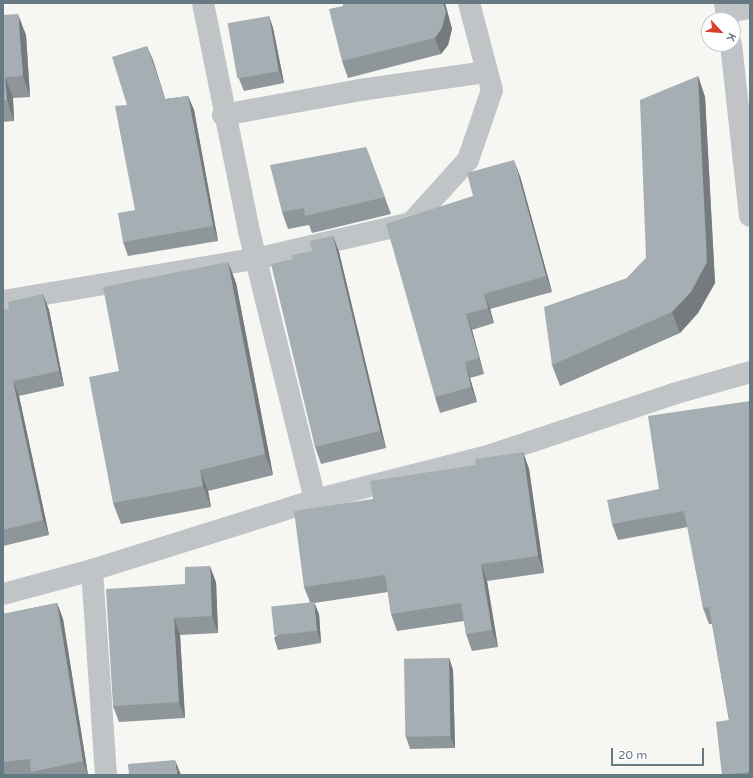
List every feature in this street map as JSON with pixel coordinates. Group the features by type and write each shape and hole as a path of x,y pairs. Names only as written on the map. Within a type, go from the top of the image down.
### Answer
{"street":[{"path":"203,3 224,115 255,259 315,500"},
{"path":"3,301 255,259 411,223 468,160 492,90 469,3"},
{"path":"727,12 750,8"},
{"path":"732,52 750,216"},
{"path":"224,115 360,90 487,72"},
{"path":"3,594 92,570 315,500 491,455 673,394 750,372"},
{"path":"92,570 106,775"}],"building":[{"path":"343,3 443,3 446,12 442,28 435,38 342,61 329,9 343,6"},
{"path":"18,14 23,76 5,77 7,100 3,100 3,15"},
{"path":"269,16 279,71 237,78 228,23"},
{"path":"147,46 165,99 188,96 213,226 123,242 118,213 135,210 115,106 127,105 112,57"},
{"path":"698,76 707,262 691,292 672,312 552,365 544,307 627,278 646,258 640,100"},
{"path":"366,147 385,197 305,216 304,208 282,212 270,165"},
{"path":"514,160 546,276 484,294 488,308 466,314 479,358 465,362 471,387 435,397 386,224 473,196 467,173"},
{"path":"333,236 380,431 315,447 271,264 293,259 292,255 312,251 310,241"},
{"path":"228,262 265,454 200,470 203,486 113,503 89,377 119,371 103,287"},
{"path":"43,294 59,371 13,381 43,520 3,530 3,310 9,309 8,302"},
{"path":"750,401 750,772 722,775 716,722 729,720 709,607 703,608 684,511 612,524 607,500 659,489 648,416"},
{"path":"523,452 538,556 481,564 492,630 466,634 461,603 391,614 385,575 304,587 294,511 373,499 370,481 476,465 475,459"},
{"path":"210,566 212,616 174,618 179,702 113,706 106,589 185,584 185,567"},
{"path":"314,602 317,631 274,635 271,606"},
{"path":"57,603 83,761 31,772 30,759 3,762 3,614"},
{"path":"449,658 450,736 405,737 404,659"},
{"path":"175,760 177,775 129,775 128,764"}]}
